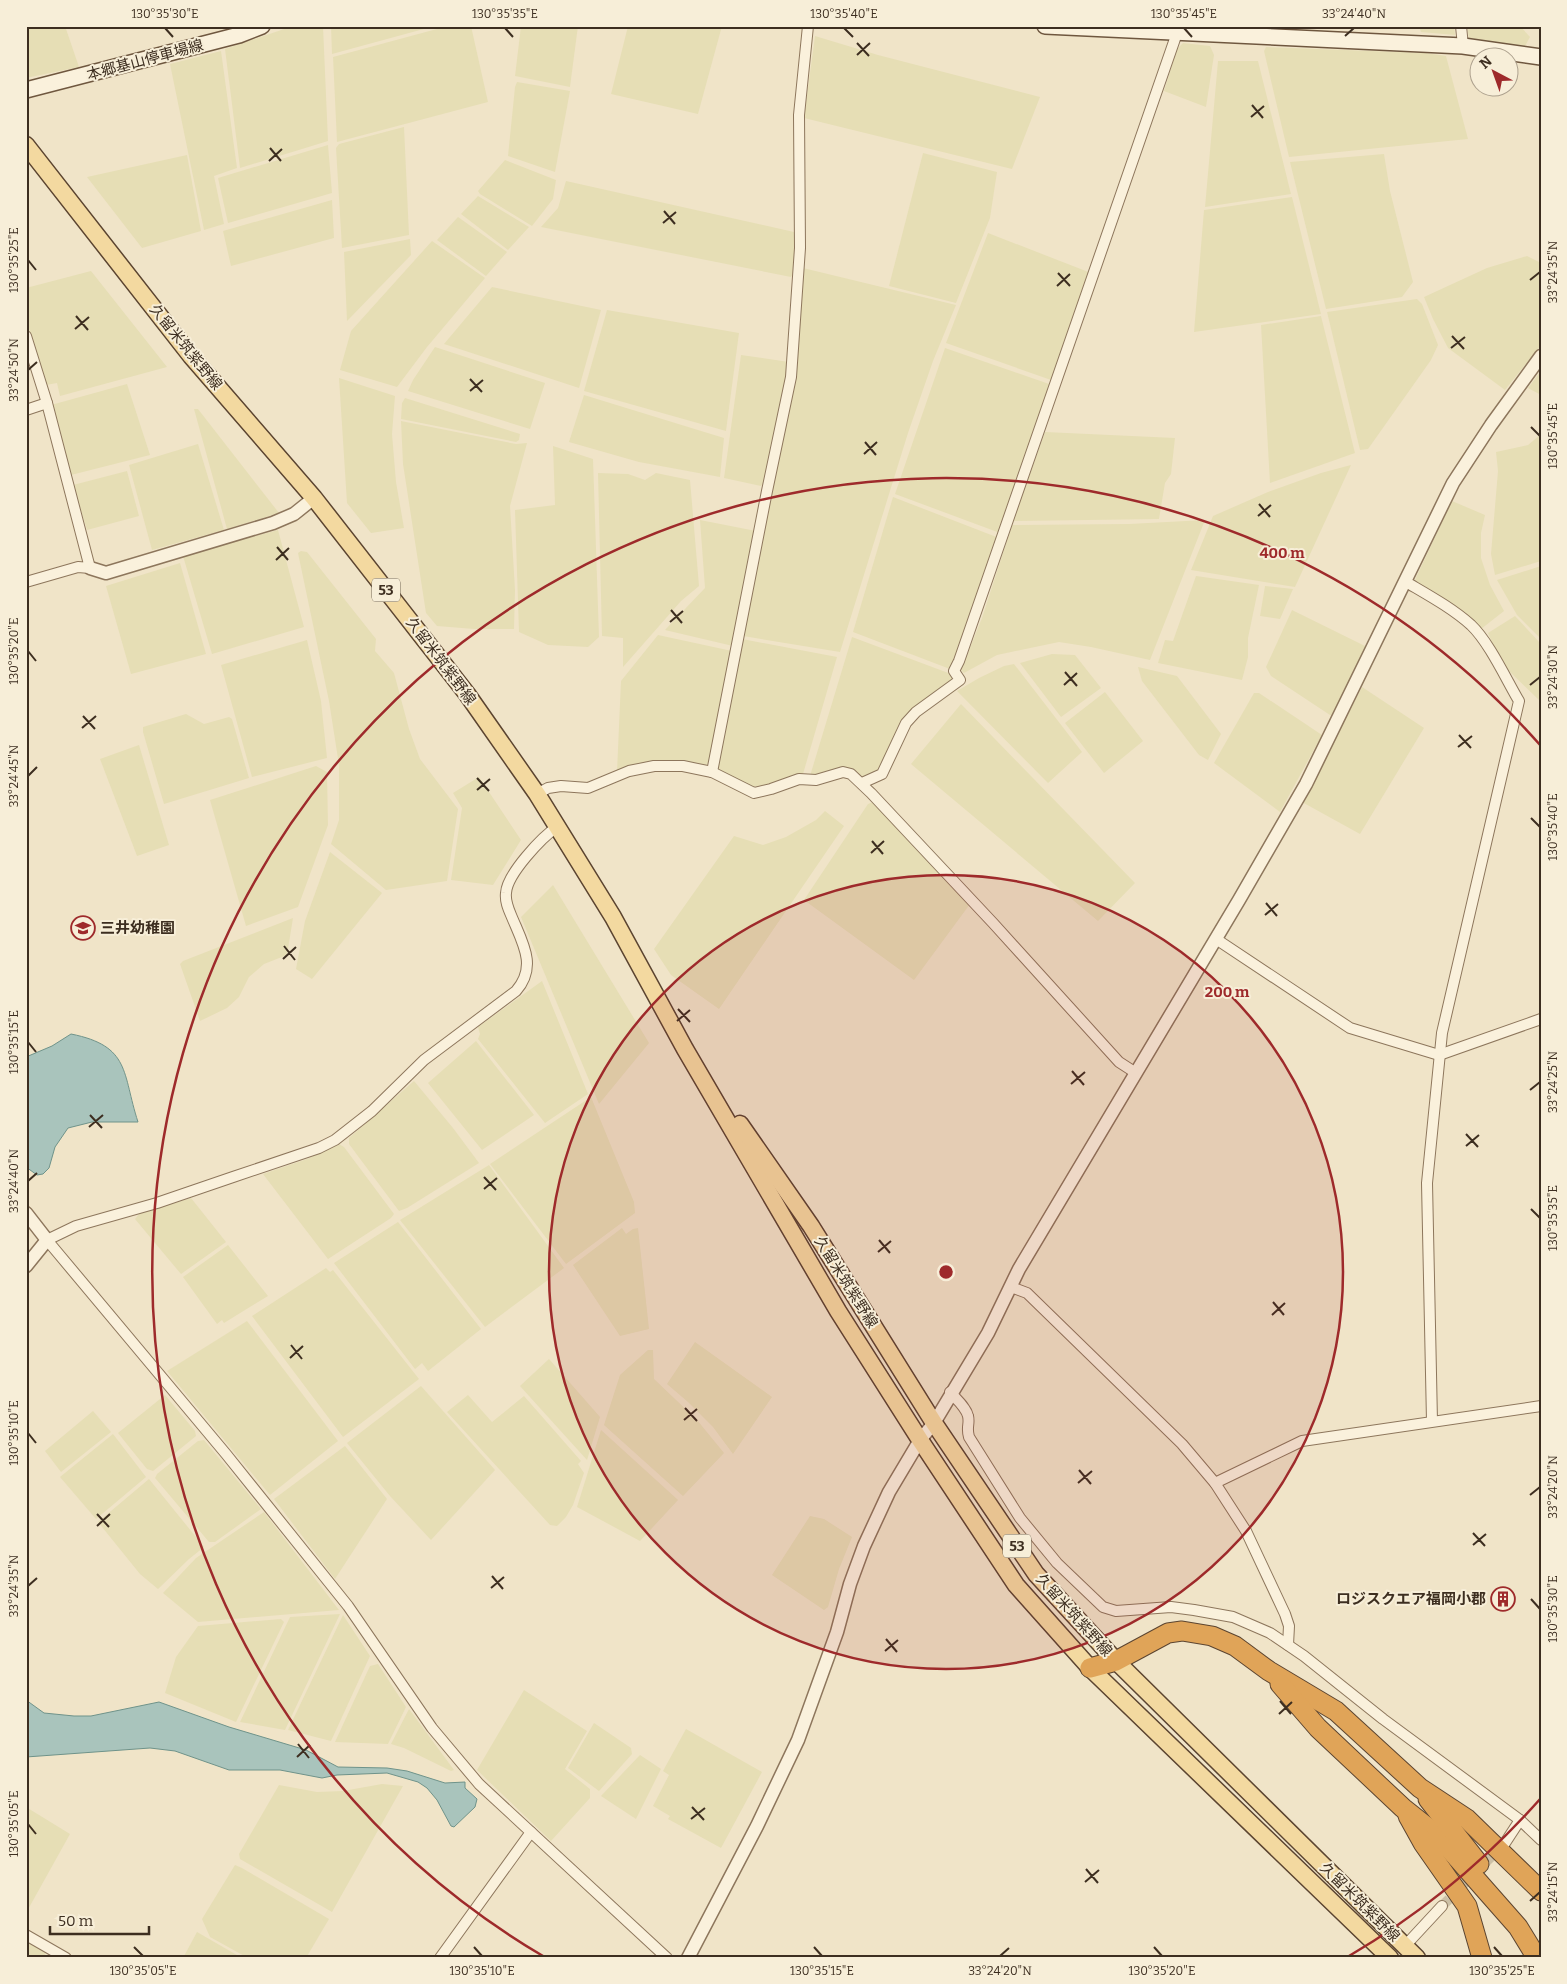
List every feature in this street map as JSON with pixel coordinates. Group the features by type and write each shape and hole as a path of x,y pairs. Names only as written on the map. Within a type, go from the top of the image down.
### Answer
{"highway":[{"path":"1090,1668 1116,1661 1168,1633 1182,1631 1212,1636 1235,1646 1269,1672 1336,1711 1420,1788 1468,1819 1541,1892"},
{"path":"1269,1672 1318,1728 1403,1808 1437,1835 1518,1927 1537,1958"},
{"path":"1420,1788 1451,1830 1541,1940"},
{"path":"1403,1808 1423,1843 1467,1906 1482,1958"}],"main road":[{"name":"本郷基山停車場線","path":"26,90 239,35 262,26"},
{"path":"1046,26 1463,46 1541,57"},
{"name":"久留米筑紫野線","path":"26,144 191,356 314,498 467,694 537,794 613,917 697,1069 838,1311 920,1440 1016,1585 1090,1668 1390,1958"},
{"name":"久留米筑紫野線","path":"697,1069 757,1147 811,1226 934,1422 1036,1574 1116,1661 1417,1958"}],"street":[{"path":"712,772 791,376 800,248 799,115 808,26"},
{"path":"1461,26 1463,46"},
{"path":"862,783 882,774 906,723 916,712 960,680 954,671 960,661 1178,33"},
{"path":"26,336 47,404 90,568"},
{"path":"688,1958 757,1826 798,1740 837,1632 850,1584 864,1546 889,1492 988,1332 1019,1269 1306,784 1453,483 1541,356"},
{"path":"26,410 47,404"},
{"path":"26,582 78,567 90,568 106,573 273,523 294,514 314,498"},
{"path":"1406,582 1452,610 1481,635 1519,701 1442,1033 1427,1183 1432,1421"},
{"path":"537,794 548,788 561,786 588,788 629,771 654,766 682,766 712,772 754,793 799,779 816,780 843,772 851,774 862,783 993,923 1119,1062 1136,1073"},
{"path":"26,1266 47,1240 76,1226 157,1203 319,1148 351,1129 424,1060 516,991 522,984 528,968 526,952 506,903 506,892 509,883 528,854 545,834 557,827"},
{"path":"1216,939 1350,1028 1440,1055 1541,1019"},
{"path":"26,1213 226,1454 348,1606 432,1728 478,1784 667,1958"},
{"path":"1011,1287 1027,1294 1182,1444 1215,1483 1246,1531 1285,1614 1289,1626 1288,1645"},
{"path":"950,1392 965,1409 968,1418 966,1429 969,1437 1020,1518 1057,1563 1103,1607 1116,1611 1171,1607 1232,1617 1270,1633 1304,1656 1391,1725 1520,1820 1541,1840"},
{"path":"1215,1483 1302,1440 1541,1406"},
{"path":"1505,1843 1520,1820"},
{"path":"440,1958 531,1832"},
{"path":"1404,1947 1442,1906"},
{"path":"26,1935 66,1958"}],"shaded area":[{"path":"26,26 65,26 79,67 26,78"},
{"path":"293,26 323,26 328,141 240,168 225,49"},
{"path":"331,26 430,26 431,27 332,54"},
{"path":"448,26 471,26 488,102 337,142 333,57"},
{"path":"521,26 578,26 570,87 515,76"},
{"path":"628,26 722,26 698,114 611,94"},
{"path":"1419,26 1454,26 1455,35 1421,32"},
{"path":"1467,26 1520,26 1530,37 1525,46 1469,38"},
{"path":"815,36 878,55 1040,97 1012,169 804,118"},
{"path":"1183,43 1210,46 1214,55 1206,107 1164,91 1177,49"},
{"path":"1266,47 1426,53 1446,56 1468,139 1289,157 1264,51"},
{"path":"221,51 237,168 214,176 224,224 204,230 170,64"},
{"path":"1218,61 1258,61 1291,194 1205,207"},
{"path":"517,82 570,91 555,172 508,156"},
{"path":"404,127 409,235 342,248 336,148 339,144"},
{"path":"328,145 332,193 228,223 218,178"},
{"path":"923,153 997,172 990,218 956,303 889,286"},
{"path":"1384,154 1390,191 1413,282 1402,297 1326,309 1290,162"},
{"path":"187,155 201,231 142,248 87,177"},
{"path":"505,160 556,180 553,199 532,226 478,191"},
{"path":"566,181 794,232 794,272 791,277 541,227 558,208"},
{"path":"478,196 529,227 508,250 461,214"},
{"path":"1292,197 1321,314 1194,332 1204,210"},
{"path":"332,200 334,238 231,266 223,231"},
{"path":"458,217 507,252 486,276 437,240"},
{"path":"988,233 1091,273 1054,381 946,343"},
{"path":"410,239 411,255 347,321 344,252"},
{"path":"432,241 485,278 427,347 397,387 340,370 351,331"},
{"path":"1527,256 1541,263 1541,345 1505,390 1448,348 1424,297 1487,268"},
{"path":"803,268 956,305 933,361 908,433 840,652 743,636 797,364"},
{"path":"91,271 167,367 60,396 57,383 46,385 26,319 26,288"},
{"path":"492,287 601,310 579,388 444,344"},
{"path":"1417,299 1422,304 1438,345 1431,360 1368,449 1360,450 1327,312"},
{"path":"607,310 739,333 726,431 584,391"},
{"path":"1321,316 1355,453 1270,483 1261,325"},
{"path":"435,347 545,383 530,429 408,391"},
{"path":"945,348 1052,385 1000,533 895,494"},
{"path":"741,355 789,362 766,481 761,486 724,478"},
{"path":"1541,371 1541,395 1528,388"},
{"path":"339,378 395,396 392,434 396,482 404,528 371,533 347,503"},
{"path":"127,384 150,455 71,475 51,405"},
{"path":"584,395 724,438 720,477 639,462 569,442"},
{"path":"405,398 520,434 519,440 516,442 401,419 402,403"},
{"path":"194,409 198,409 279,513 227,529"},
{"path":"401,421 516,444 527,443 510,506 515,590 514,629 474,629 437,626 426,613 403,464"},
{"path":"1045,432 1175,438 1171,474 1165,483 1159,519 1013,521"},
{"path":"1540,435 1541,561 1495,575 1491,554 1498,471 1496,452 1528,445"},
{"path":"198,444 224,530 152,550 129,465"},
{"path":"553,446 593,459 599,637 588,647 548,645 519,632 515,510 555,505"},
{"path":"1351,465 1295,587 1191,570 1213,516 1268,492 1321,473"},
{"path":"127,471 139,516 87,530 73,485"},
{"path":"598,473 628,474 645,480 656,473 690,480 699,586 681,601 623,667 623,638 602,636"},
{"path":"893,497 999,538 957,659 950,669 853,632"},
{"path":"1452,501 1485,515 1481,533 1481,558 1490,585 1504,611 1481,629 1466,615 1414,582"},
{"path":"700,520 756,531 733,646 665,630 705,588"},
{"path":"1205,520 1150,660 1059,642 997,655 964,673 961,670 982,618 1012,525 1129,524"},
{"path":"278,530 304,627 212,654 183,556"},
{"path":"301,551 307,552 376,639 375,651 394,673 409,729 420,759 458,809 447,881 386,890 331,844 339,820 339,765 329,701 298,553"},
{"path":"180,563 206,654 131,674 106,586"},
{"path":"1541,566 1541,639 1517,615 1497,580"},
{"path":"1196,576 1259,585 1248,638 1248,657 1242,680 1158,663 1165,640 1173,641"},
{"path":"1265,586 1293,589 1280,619 1260,616"},
{"path":"1292,610 1367,647 1333,717 1271,676 1266,667"},
{"path":"1515,616 1541,644 1541,702 1508,670 1497,654 1488,633"},
{"path":"658,635 732,651 710,762 706,765 682,761 654,761 617,772 621,681"},
{"path":"852,637 951,674 954,680 918,706 880,770 865,778 852,770 810,776"},
{"path":"742,639 837,657 803,774 752,787 718,768"},
{"path":"307,640 321,701 327,758 252,777 221,665"},
{"path":"1052,654 1075,655 1101,688 1061,717 1020,663"},
{"path":"1014,664 1082,752 1048,783 957,691 1004,666"},
{"path":"1138,667 1177,676 1221,734 1208,760 1199,755 1142,681"},
{"path":"1362,687 1424,728 1360,834 1302,802"},
{"path":"1105,692 1143,741 1104,773 1065,723"},
{"path":"1254,693 1259,693 1322,735 1280,812 1214,763"},
{"path":"961,704 1135,883 1098,921 911,764"},
{"path":"186,714 204,724 229,717 232,719 249,778 164,804 143,727"},
{"path":"139,745 169,845 137,856 100,759"},
{"path":"316,766 327,772 328,825 298,907 246,926 210,800"},
{"path":"479,777 521,840 493,885 451,880 462,808 453,793"},
{"path":"873,802 970,904 914,980 804,900 868,804"},
{"path":"825,811 844,826 719,1009 671,975 654,949 734,836 763,845 786,837 816,820"},
{"path":"330,852 382,893 312,979 296,969 305,921"},
{"path":"553,885 649,1043 599,1104 521,917"},
{"path":"293,918 287,955 264,964 249,977 239,997 227,1008 200,1021 180,964 183,961"},
{"path":"542,981 588,1094 545,1123 478,1039 480,1034 478,1027"},
{"path":"476,1041 534,1115 482,1150 428,1083"},
{"path":"414,1081 479,1163 407,1208 399,1211 349,1144 349,1138"},
{"path":"591,1097 634,1202 635,1213 566,1264 490,1164"},
{"path":"339,1144 344,1147 394,1214 391,1218 328,1259 263,1174 307,1159"},
{"path":"489,1165 564,1268 485,1327 400,1220"},
{"path":"191,1198 226,1242 181,1274 135,1219 139,1214"},
{"path":"398,1222 481,1329 428,1371 422,1363 415,1369 334,1263"},
{"path":"622,1228 626,1234 638,1228 649,1329 620,1336 573,1265"},
{"path":"228,1245 268,1296 224,1323 222,1320 217,1324 183,1277"},
{"path":"326,1268 330,1272 333,1270 419,1379 343,1437 252,1316"},
{"path":"247,1321 338,1441 270,1495 167,1371"},
{"path":"695,1342 772,1397 733,1454 713,1427 667,1384"},
{"path":"648,1350 653,1350 654,1379 697,1420 724,1453 683,1496 604,1425 620,1375"},
{"path":"549,1359 600,1417 587,1460 520,1386"},
{"path":"421,1386 495,1470 431,1540 390,1496 347,1443"},
{"path":"165,1395 195,1431 196,1436 153,1471 147,1469 118,1433"},
{"path":"468,1395 492,1422 524,1396 581,1461 578,1464 584,1473 573,1505 566,1517 557,1526 550,1525 447,1412"},
{"path":"93,1411 111,1432 61,1472 45,1451"},
{"path":"601,1430 678,1500 640,1541 577,1507"},
{"path":"113,1434 146,1477 96,1519 60,1477"},
{"path":"204,1440 261,1509 215,1542 209,1542 155,1478 157,1474 198,1441"},
{"path":"345,1446 387,1499 335,1579 274,1499"},
{"path":"149,1479 204,1547 158,1589 140,1574 98,1522"},
{"path":"264,1512 339,1610 198,1622 163,1593 196,1558"},
{"path":"810,1516 824,1519 852,1537 839,1569 828,1607 824,1610 772,1575"},
{"path":"340,1614 285,1730 240,1722 290,1617"},
{"path":"343,1615 370,1656 331,1741 288,1730"},
{"path":"281,1619 284,1622 236,1722 165,1693 176,1657 198,1626"},
{"path":"378,1664 406,1707 388,1744 335,1742 370,1666"},
{"path":"524,1690 587,1731 565,1769 590,1789 590,1798 551,1841 477,1770"},
{"path":"409,1709 454,1770 451,1771 404,1748 391,1744"},
{"path":"594,1723 631,1748 632,1754 599,1791 568,1768"},
{"path":"686,1729 762,1772 721,1848 668,1819 670,1816 653,1806 669,1775 663,1771"},
{"path":"640,1755 661,1769 636,1819 601,1796"},
{"path":"382,1784 403,1786 332,1912 240,1859 239,1854 279,1785 317,1792 343,1791"},
{"path":"26,1807 70,1834 26,1913"},
{"path":"235,1865 329,1919 306,1958 248,1958 210,1937 202,1919"},
{"path":"197,1932 242,1958 183,1958"},
{"path":"26,1939 47,1951 43,1958 26,1958"}],"water":[{"path":"71,1034 90,1039 105,1046 114,1054 126,1076 138,1122 92,1122 68,1128 55,1147 49,1168 43,1174 37,1175 26,1167 26,1057 52,1046"},
{"path":"26,1700 44,1713 74,1716 91,1716 159,1702 229,1727 306,1750 338,1767 387,1768 407,1771 445,1783 465,1782 465,1788 477,1799 475,1807 454,1827 451,1826 437,1800 427,1788 418,1782 387,1773 337,1775 322,1778 280,1770 229,1770 175,1751 150,1748 26,1757"}],"tunnel":[{"path":"1442,1906 1501,1847"}],"place":[{"name":"三井幼稚園","path":"83,928"},
{"name":"ロジスクエア福岡小郡","path":"1503,1599"}]}
